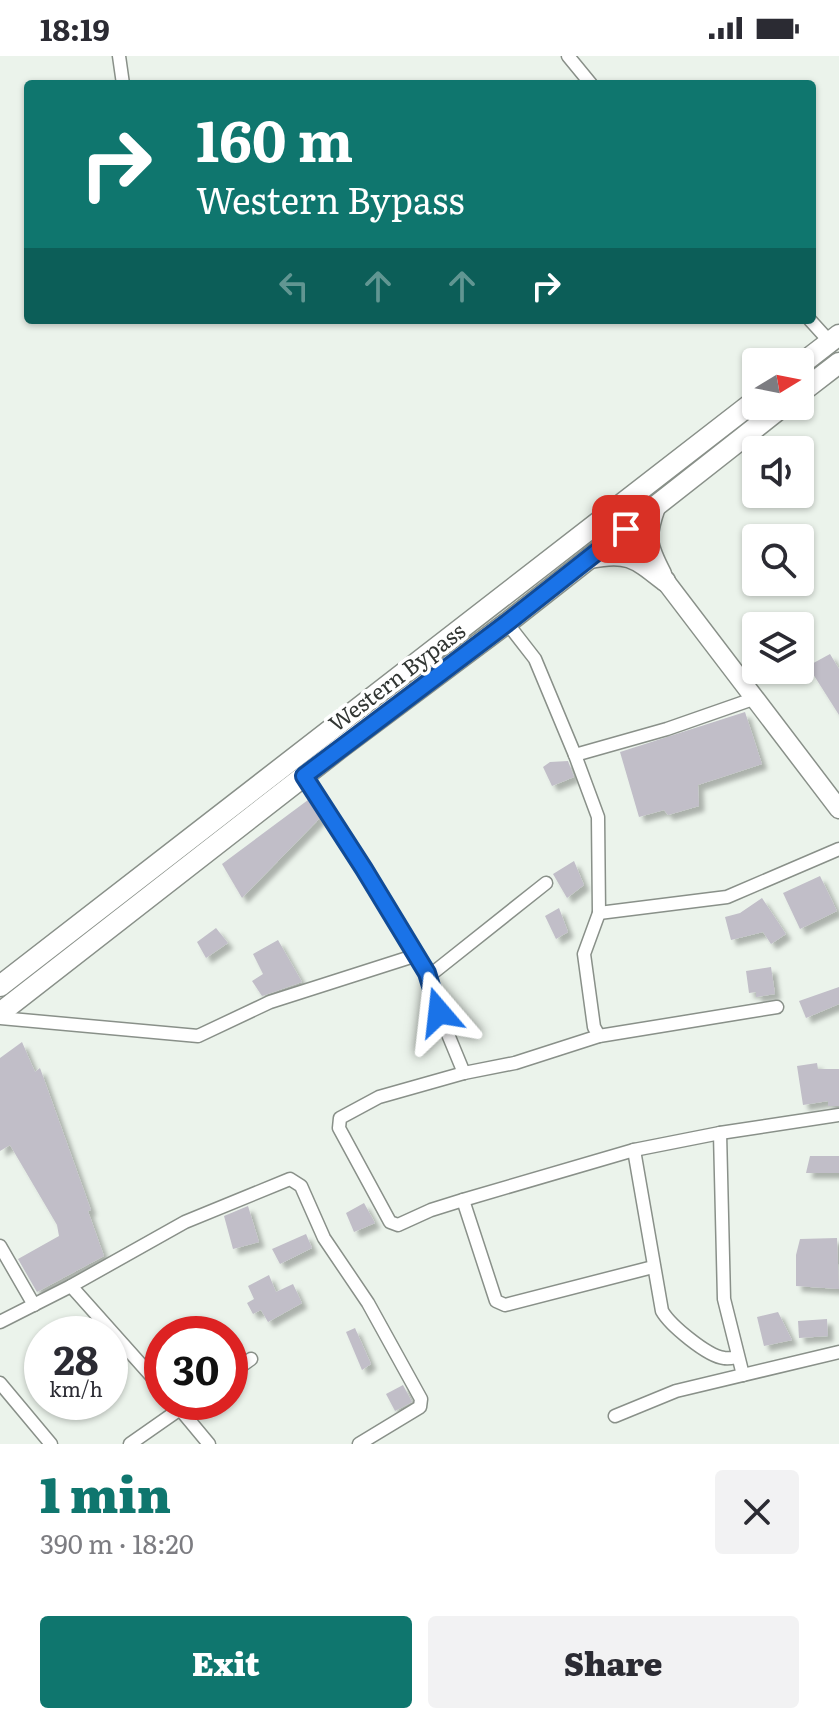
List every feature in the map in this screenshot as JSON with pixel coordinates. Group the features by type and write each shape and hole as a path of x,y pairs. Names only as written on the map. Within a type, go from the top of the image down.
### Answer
{"main road":[{"path":"814,354 835,338"},
{"path":"814,382 839,363"},
{"name":"Western Bypass","path":"0,986 742,411"},
{"name":"Western Bypass","path":"0,1016 304,776 507,623 765,420"},
{"path":"655,506 647,527 647,545 665,581"},
{"path":"588,558 616,554 632,556 665,581"}],"street":[{"path":"119,56 122,80"},
{"path":"568,56 588,80"},
{"path":"816,324 835,338"},
{"path":"612,511 839,809"},
{"path":"507,623 531,652 575,755 599,824 599,913 584,954 594,1027 599,1036"},
{"path":"575,755 667,729 753,699"},
{"path":"304,776 429,976 440,1015 464,1073"},
{"path":"599,913 727,897 839,849"},
{"path":"429,976 546,883"},
{"path":"0,1016 198,1036 270,1002 417,955"},
{"path":"777,1007 599,1036 515,1063 464,1073 379,1097 340,1118 338,1123 394,1225 463,1200 634,1150 839,1115"},
{"path":"720,1133 724,1299 743,1375"},
{"path":"634,1150 662,1311 670,1323 719,1357 737,1357"},
{"path":"0,1322 185,1222 283,1179 295,1181 301,1186 324,1238 368,1303 421,1396 420,1407 384,1438 359,1444"},
{"path":"463,1200 496,1301 505,1305 653,1267"},
{"path":"0,1246 34,1305"},
{"path":"71,1286 144,1368"},
{"path":"615,1416 676,1391 839,1352"},
{"path":"0,1383 51,1444"},
{"path":"130,1444 161,1420"},
{"path":"192,1420 209,1444"}],"building":[{"path":"830,654 839,669 839,715 814,675 814,663"},
{"path":"745,712 762,764 698,785 699,806 668,815 664,810 639,817 620,752"},
{"path":"568,761 574,777 552,786 543,767 550,762"},
{"path":"308,800 320,818 242,898 222,864"},
{"path":"574,861 584,885 567,898 553,874"},
{"path":"820,876 837,911 800,929 783,893"},
{"path":"762,898 786,934 771,944 763,932 731,940 725,917 740,913"},
{"path":"559,908 568,932 556,939 545,916"},
{"path":"216,928 228,943 206,958 197,942"},
{"path":"278,940 302,982 262,996 252,981 263,974 253,954"},
{"path":"771,967 775,994 756,997 756,992 749,993 746,971"},
{"path":"839,987 839,1004 806,1018 799,1001"},
{"path":"22,1042 35,1072 40,1068 91,1210 88,1211 104,1256 37,1292 18,1259 59,1236 57,1225 10,1145 0,1151 0,1058"},
{"path":"817,1063 818,1069 839,1069 839,1106 828,1106 828,1101 803,1105 797,1066"},
{"path":"810,1156 839,1156 839,1173 806,1173"},
{"path":"364,1203 375,1223 354,1232 346,1213"},
{"path":"248,1206 259,1242 233,1249 224,1216"},
{"path":"306,1234 312,1248 280,1264 272,1249"},
{"path":"837,1238 839,1289 796,1286 796,1255 800,1239"},
{"path":"269,1275 276,1292 293,1284 302,1303 268,1322 261,1310 253,1314 247,1303 254,1299 248,1286"},
{"path":"778,1312 792,1340 764,1346 757,1317"},
{"path":"827,1319 828,1336 799,1338 798,1321"},
{"path":"355,1328 371,1364 362,1370 346,1332"},
{"path":"403,1385 412,1402 395,1411 386,1394"}],"route":[{"path":"439,1012 427,973 304,776 626,529"}]}
